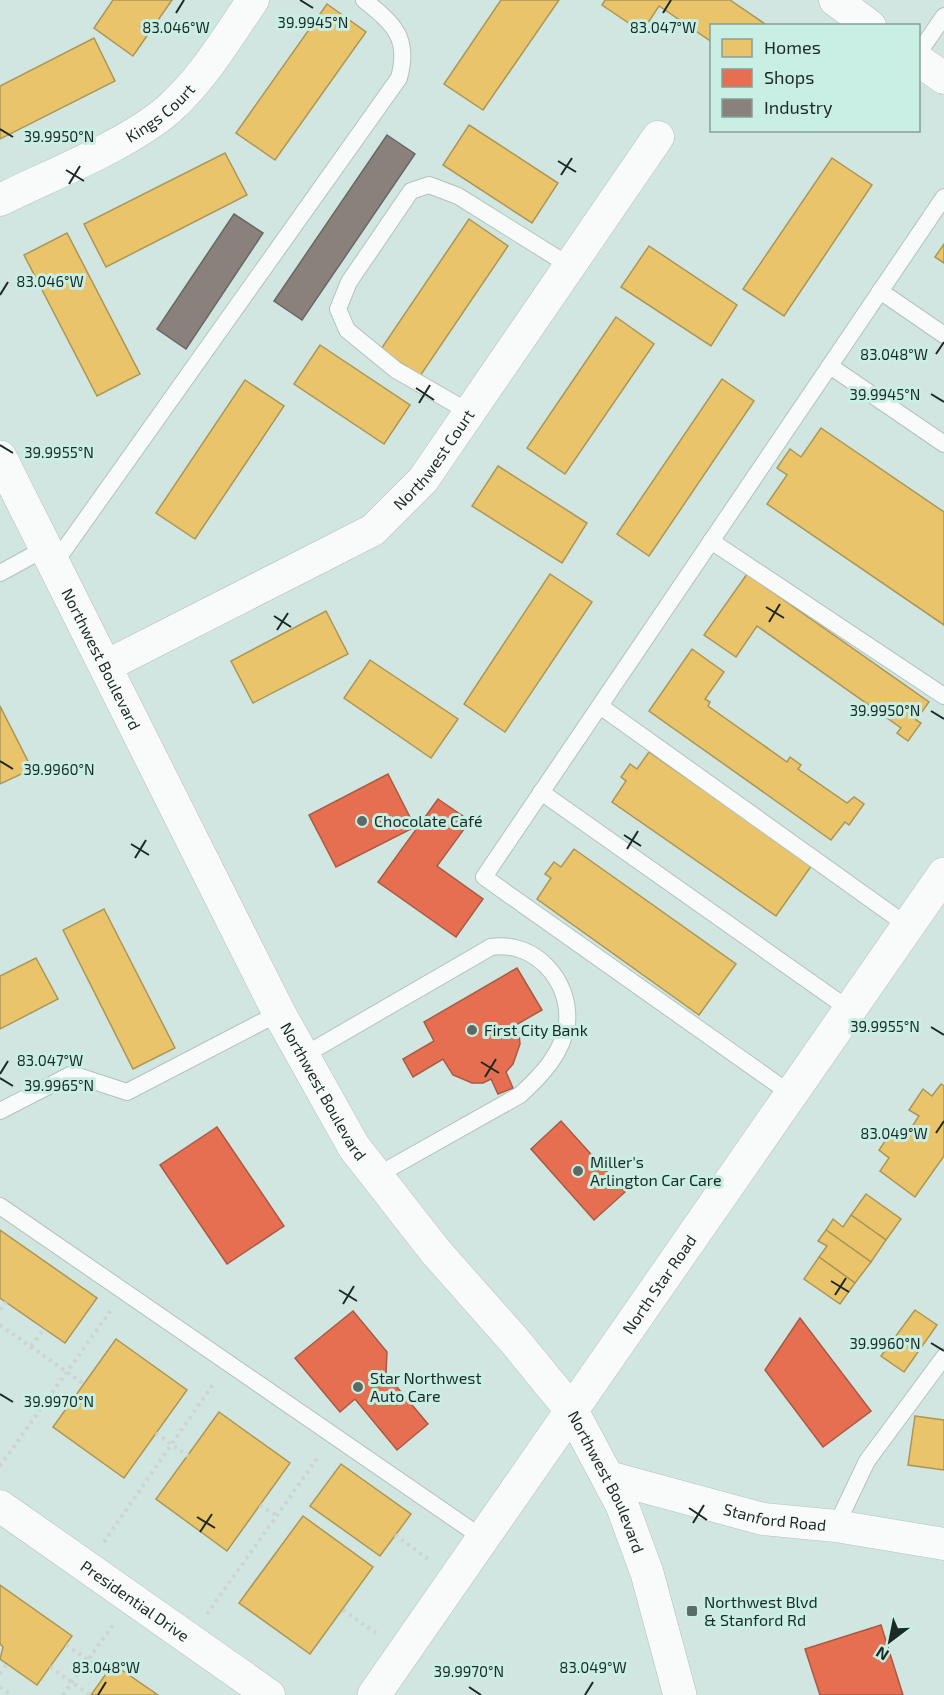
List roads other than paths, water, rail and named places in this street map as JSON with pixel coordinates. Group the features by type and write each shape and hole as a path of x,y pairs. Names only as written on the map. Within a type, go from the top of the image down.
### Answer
{"main road":[{"name":"Northwest Boulevard","path":"0,457 301,1057 354,1147 436,1252 513,1339 572,1411 622,1505 647,1573 680,1695"},
{"name":"North Star Road","path":"374,1695 944,874"}],"street":[{"name":"Kings Court","path":"0,200 129,136 169,109 210,61 253,0"},
{"path":"834,0 867,24"},
{"path":"920,61 944,78"},
{"name":"Northwest Court","path":"106,666 373,530 423,480 658,137"},
{"name":"Stanford Road","path":"608,1477 763,1519 836,1526 944,1544"},
{"name":"Presidential Drive","path":"0,1506 269,1695"}],"lane":[{"path":"0,573 50,556 399,78 404,60 401,39 390,21 364,0"},
{"path":"920,51 944,16"},
{"path":"470,412 396,370 347,330 338,309 349,282 379,235 411,191 429,184 458,196 570,266"},
{"path":"791,1094 484,877 944,197"},
{"path":"880,291 944,335"},
{"path":"830,366 944,444"},
{"path":"711,541 944,696"},
{"path":"600,706 908,926"},
{"path":"541,792 849,1010"},
{"path":"301,1057 491,947 507,944 530,951 549,968 562,991 567,1023 558,1051 539,1077 520,1095 376,1176"},
{"path":"0,1111 72,1074 127,1092 279,1013"},
{"path":"0,1206 484,1539"},
{"path":"836,1526 867,1461 944,1357"}],"place":[{"name":"Chocolate Café","path":"362,821"},
{"name":"First City Bank","path":"472,1030"},
{"name":"Miller's Arlington Car Care","path":"578,1171"},
{"name":"Star Northwest Auto Care","path":"358,1387"},
{"name":"Northwest Blvd & Stanford Rd","path":"692,1611"}]}
